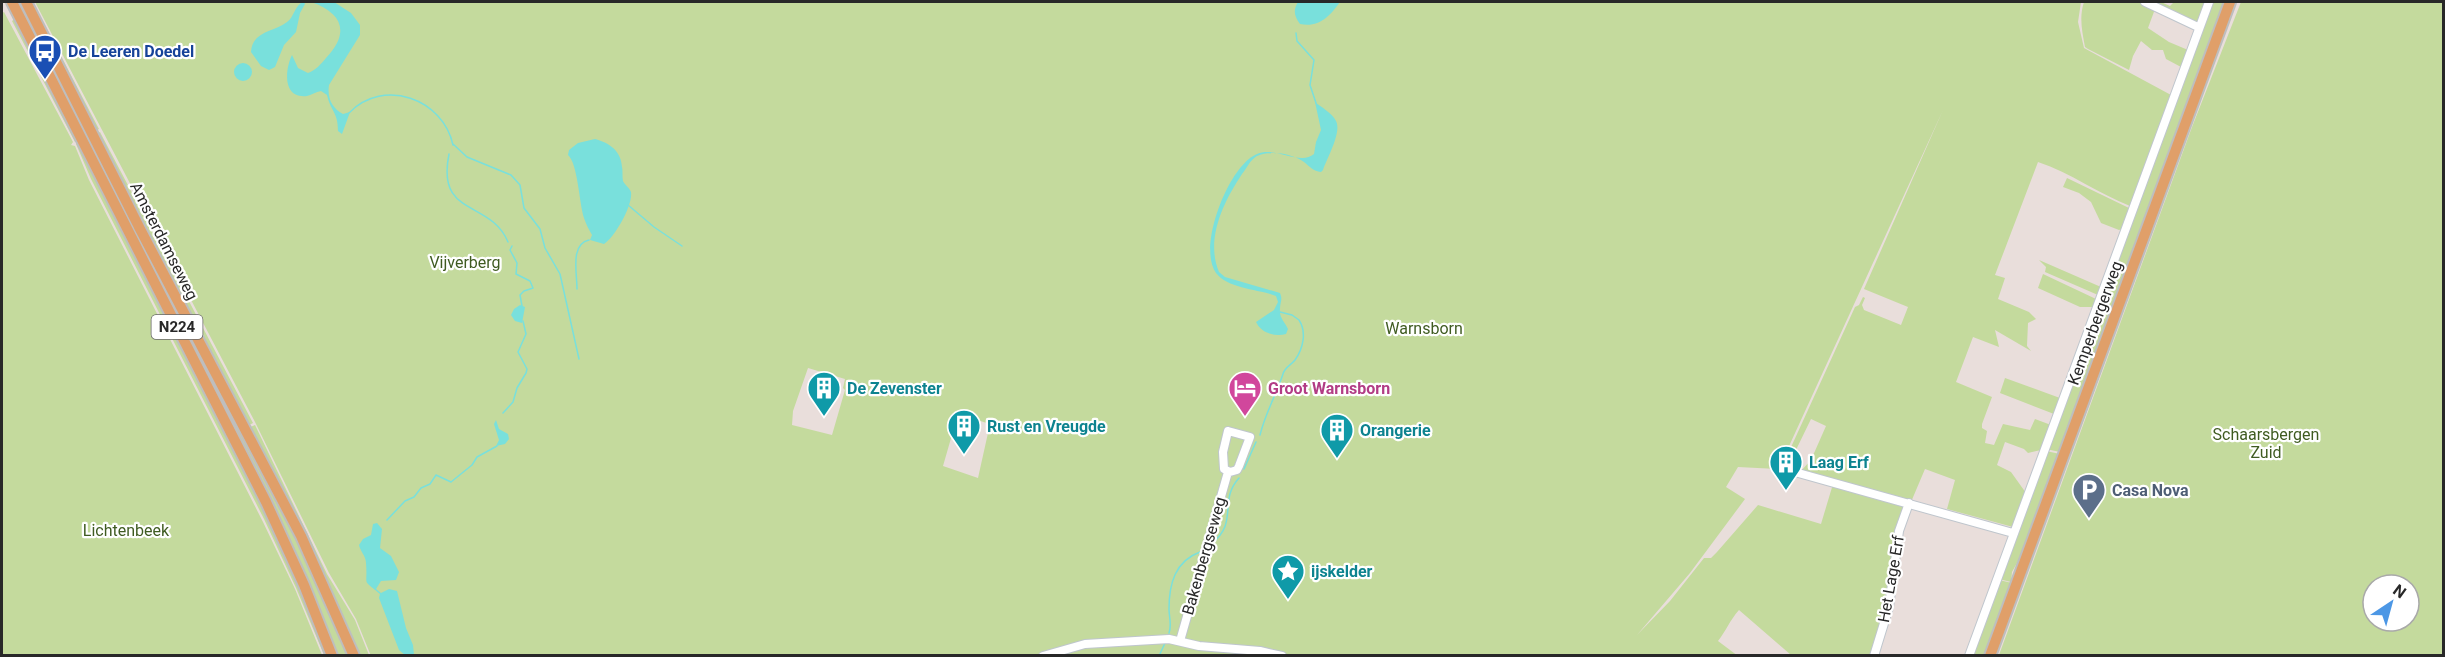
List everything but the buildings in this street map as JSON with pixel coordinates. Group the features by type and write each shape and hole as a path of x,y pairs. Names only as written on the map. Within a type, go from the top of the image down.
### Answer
{"main road":[{"name":"Amsterdamseweg","path":"13,2 266,502 304,585 332,656"},
{"path":"2,9 13,2"},
{"name":"Amsterdamseweg","path":"26,2 140,229 301,536 354,656"},
{"name":"Kemperbergerweg","path":"1990,656 2230,2"}],"street":[{"path":"2145,2 2198,27"},
{"name":"Kemperbergerweg","path":"1970,656 2013,533 2209,2"},
{"name":"Bakenbergseweg","path":"1228,431 1250,437 1237,470 1228,472 1224,469 1223,462 1228,431"},
{"path":"1784,469 2013,533"},
{"name":"Bakenbergseweg","path":"1180,640 1228,472"},
{"name":"Het Lage Erf","path":"1874,656 1886,619 1899,531 1909,503"},
{"path":"1043,656 1100,642 1180,640 1199,646 1260,651 1282,656"}],"green space":[{"name":"Warnsborn","path":"35,2 2081,2 2078,22 2084,48 2171,95 2130,206 2038,162 1995,275 2005,278 1998,299 2029,312 2036,319 2028,323 2027,346 2031,351 1995,330 1999,347 1973,337 1956,382 1992,397 1982,424 1982,428 1987,431 1985,443 1994,445 2003,424 2030,430 2035,419 2051,425 2041,450 2028,453 2024,449 2005,442 1997,465 2011,472 2026,493 2013,527 1947,509 1955,480 1925,469 1911,502 1800,472 1811,460 1826,426 1811,419 1794,454 1792,467 1786,464 1792,445 1855,307 1859,305 1863,297 1865,298 1862,305 1864,310 1901,325 1908,307 1864,289 1943,110 1790,444 1783,465 1777,469 1738,467 1726,487 1745,499 1690,573 1637,635 1670,601 1704,558 1711,558 1758,505 1821,524 1833,484 1905,506 1886,607 1871,655 1791,655 1739,610 1718,641 1738,656 371,656 356,619 329,573 255,422","holes":["808,368 845,379 843,388 845,390 832,435 792,425 793,411","958,414 990,424 978,478 943,466"]},
{"path":"2084,2 2141,2 2155,9 2148,28 2169,42 2188,50 2181,67 2166,59 2163,50 2152,50 2141,41 2129,70 2085,47 2081,19"},
{"path":"2147,2 2161,2 2170,6 2174,2 2206,2 2198,21 2194,24"},
{"path":"2211,2 2226,2 2060,452 2046,449"},
{"name":"Schaarsbergen Zuid","path":"2241,2 2443,2 2443,655 1999,655 2192,127"},
{"path":"36,8 99,129 95,131 33,9"},
{"name":"Lichtenbeek","path":"4,12 73,142 71,145 75,146 89,180 263,522 295,589 322,655 2,655 2,13"},
{"path":"16,18 37,65 78,140 75,142 12,21"},
{"path":"100,132 253,423 247,426 129,200 109,155 96,134"},
{"path":"90,137 297,536 350,655 335,655 86,140"},
{"path":"80,142 109,207 138,258 286,551 328,655 324,655 264,519 91,179 76,144"},
{"path":"2173,163 2176,165 2084,419 2070,455 2067,454"},
{"path":"2067,178 2129,208 2122,229 2101,223 2091,202 2079,193 2063,187"},
{"path":"2039,260 2101,287 2098,295 2045,272 2046,267"},
{"path":"2043,274 2096,299 2093,307 2080,307 2038,288"},
{"path":"2005,378 2060,398 2054,414 2000,393"},
{"path":"255,425 327,574 355,620 369,655 357,655 248,428"},
{"path":"2046,451 2060,454 2027,545 2012,572 2011,582 1999,579"},
{"path":"1999,580 2012,583 1986,655 1972,656"}],"water":[{"path":"311,2 334,2 351,13 360,25 360,35 329,85 333,106 343,114 350,112 342,134 338,131 337,120 327,95 321,91 299,96 289,88 287,75 292,55 298,68 308,73 316,69 334,49 338,40 340,25 336,18 330,12"},
{"path":"1298,2 1340,2 1323,20 1307,25 1300,24 1295,16"},
{"path":"301,3 305,4 300,13 296,32 284,45 275,67 269,70 261,66 251,52 255,40 287,22"},
{"path":"239,63 247,63 252,68 250,79 239,81 234,76 234,68"},
{"path":"1315,102 1336,121 1337,132 1333,145 1321,172 1295,157 1302,158 1314,154 1321,130"},
{"path":"595,139 610,145 617,152 621,161 623,181 631,192 629,205 622,220 604,244 590,240 592,235 584,218 574,167 568,155 569,150 578,143"},
{"path":"1264,152 1276,153 1257,156 1242,174 1218,221 1214,247 1219,272 1225,277 1280,293 1280,315 1288,329 1286,334 1277,335 1265,331 1256,322 1274,310 1278,302 1276,296 1236,285 1221,278 1211,261 1210,245 1219,208 1236,174 1246,161 1257,154"},
{"path":"520,305 525,307 522,323 515,321 511,315"},
{"path":"496,420 499,429 508,434 509,439 505,444 496,446 499,440 494,424"},
{"path":"377,523 382,529 380,548 391,556 399,572 396,580 381,581 376,589 381,593 389,589 397,591 414,655 405,655 399,650 379,598 380,594 367,582 366,560 359,545 363,539 371,535 373,524"}],"waterway":[{"path":"1296,33 1297,41 1314,60 1310,85 1316,103"},
{"path":"349,113 363,102 379,96 395,95 410,98 425,105 437,116 447,129 453,145"},
{"path":"453,144 467,157 511,175 520,185 524,208 540,229 545,248 560,274 579,359"},
{"path":"449,154 447,174 450,189 457,199 500,228 508,242"},
{"path":"628,205 682,246"},
{"path":"577,289 577,253 579,247 589,240"},
{"path":"512,246 510,250 517,263 516,274 530,281 533,288 520,295 522,306"},
{"path":"1260,435 1284,372 1298,356 1303,340 1303,330 1299,320 1292,315 1280,312"},
{"path":"503,413 513,402 527,369 518,352 526,334 523,321"},
{"path":"1244,469 1256,442"},
{"path":"387,520 405,501 430,484 436,475 451,482 472,465 477,457 497,446"},
{"path":"1212,543 1225,527 1230,495 1239,478"},
{"path":"1169,633 1169,600 1175,574 1185,561 1200,552"},
{"path":"1159,656 1165,643"}],"place":[{"name":"De Leeren Doedel","path":"45,80"},
{"name":"De Zevenster","path":"824,417"},
{"name":"Groot Warnsborn","path":"1245,417"},
{"name":"Rust en Vreugde","path":"964,455"},
{"name":"Orangerie","path":"1337,459"},
{"name":"Laag Erf","path":"1786,491"},
{"name":"Casa Nova","path":"2089,519"},
{"name":"ijskelder","path":"1288,600"}],"park label":[{"name":"Vijverberg","path":"465,262"}]}
